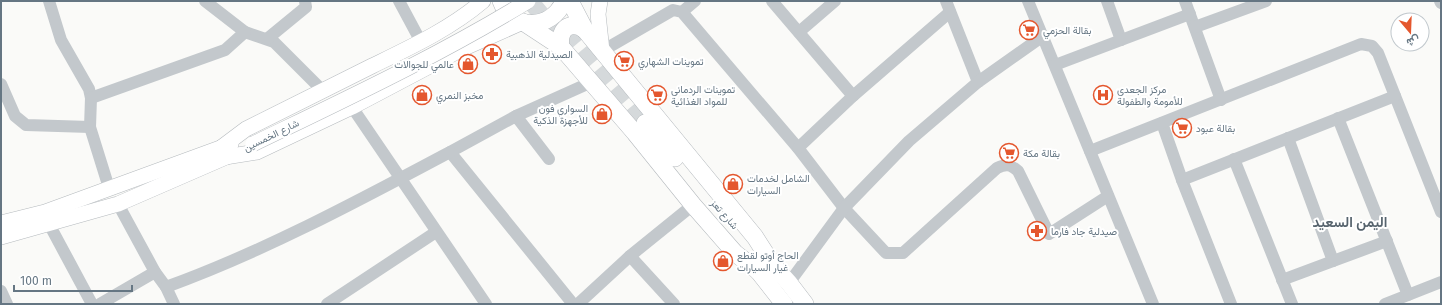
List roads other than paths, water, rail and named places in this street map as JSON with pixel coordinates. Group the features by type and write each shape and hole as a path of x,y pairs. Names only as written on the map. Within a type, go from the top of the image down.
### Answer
{"highway":[{"path":"501,1 509,15 520,22 538,23 549,19 558,11 564,1"},
{"path":"570,1 585,30 755,237 764,266"},
{"path":"523,22 561,47 735,253 764,266"},
{"path":"561,47 559,39 562,32 568,27 575,25 585,30"},
{"name":"شارع تعز","path":"642,126 749,242 764,266 784,304"},
{"name":"شارع تعز","path":"764,266 789,283 805,304"}],"main road":[{"path":"450,26 466,1"},
{"path":"224,152 246,129 421,42 450,26 471,12 483,1"},
{"name":"شارع الخمسين","path":"251,140 485,18 512,1"},
{"name":"شارع الخمسين","path":"1,237 118,204 224,152 372,87 489,25 528,1"},
{"path":"600,1 598,14 602,51"},
{"path":"224,152 257,152 352,107 460,50 523,22"},
{"path":"450,26 455,29 461,39 460,50"},
{"name":"شارع الخمسين","path":"1,223 45,212 110,188 224,152"}],"street":[{"path":"49,1 61,40 89,89 91,98 90,127 110,188"},
{"path":"205,1 245,32 274,42 323,90"},
{"path":"267,39 306,7 305,1"},
{"path":"399,1 421,42"},
{"path":"682,12 695,1"},
{"path":"772,1 853,96"},
{"path":"798,32 835,1"},
{"path":"1028,1 1153,304"},
{"path":"1107,1 1121,40"},
{"path":"1185,1 1222,100"},
{"path":"1195,27 1266,1"},
{"path":"798,148 948,6 978,82"},
{"path":"602,51 673,10 682,12 798,148 844,208 886,253 903,253 997,168 1004,165 1012,166 1018,171 1049,234 1108,196"},
{"path":"1054,65 1190,14"},
{"path":"91,98 225,50 245,32"},
{"path":"789,283 844,208 909,140 978,82 1043,36"},
{"path":"1090,151 1361,44 1372,46 1378,53 1441,212"},
{"path":"166,287 201,275 331,215 516,116 585,85 590,81"},
{"path":"1,84 15,116 26,125 90,127"},
{"path":"1182,180 1395,96"},
{"path":"352,107 486,304"},
{"path":"516,116 548,159"},
{"path":"1338,118 1408,295"},
{"path":"1162,123 1182,180 1231,304"},
{"path":"1288,138 1333,261"},
{"path":"450,152 573,304"},
{"path":"1234,159 1292,304"},
{"path":"118,204 155,272 166,287 174,304"},
{"path":"578,304 630,256 693,205"},
{"path":"49,224 92,304"},
{"path":"327,304 436,232"},
{"path":"1282,280 1387,241"},
{"path":"630,256 674,304"},
{"path":"100,304 155,272"},
{"path":"1385,304 1441,282"},
{"path":"1,291 7,304"}],"tunnel":[{"path":"530,1 570,48"},
{"path":"567,30 645,123"}],"place":[{"name":"بقالة الحزمي","path":"1029,30"},
{"name":"الصيدلية الذهبية","path":"492,54"},
{"name":"تموينات الشهاري","path":"624,61"},
{"name":"عالمي للجوالات","path":"468,64"},
{"name":"مخبز النمري","path":"422,95"},
{"name":"تموينات الردماني للمواد الغذائية","path":"657,95"},
{"name":"مركز الجعدي للأمومة والطفولة","path":"1103,95"},
{"name":"السواري فون للأجهزة الذكية","path":"602,114"},
{"name":"بقالة عبود","path":"1182,128"},
{"name":"بقالة مكة","path":"1009,153"},
{"name":"الشامل لخدمات السيارات","path":"733,184"},
{"name":"صيدلية جاد فارما","path":"1037,231"},
{"name":"الحاج أوتو لقطع غيار السيارات","path":"723,261"}],"district":[{"name":"اليمن السعيد","path":"1350,222"}]}
